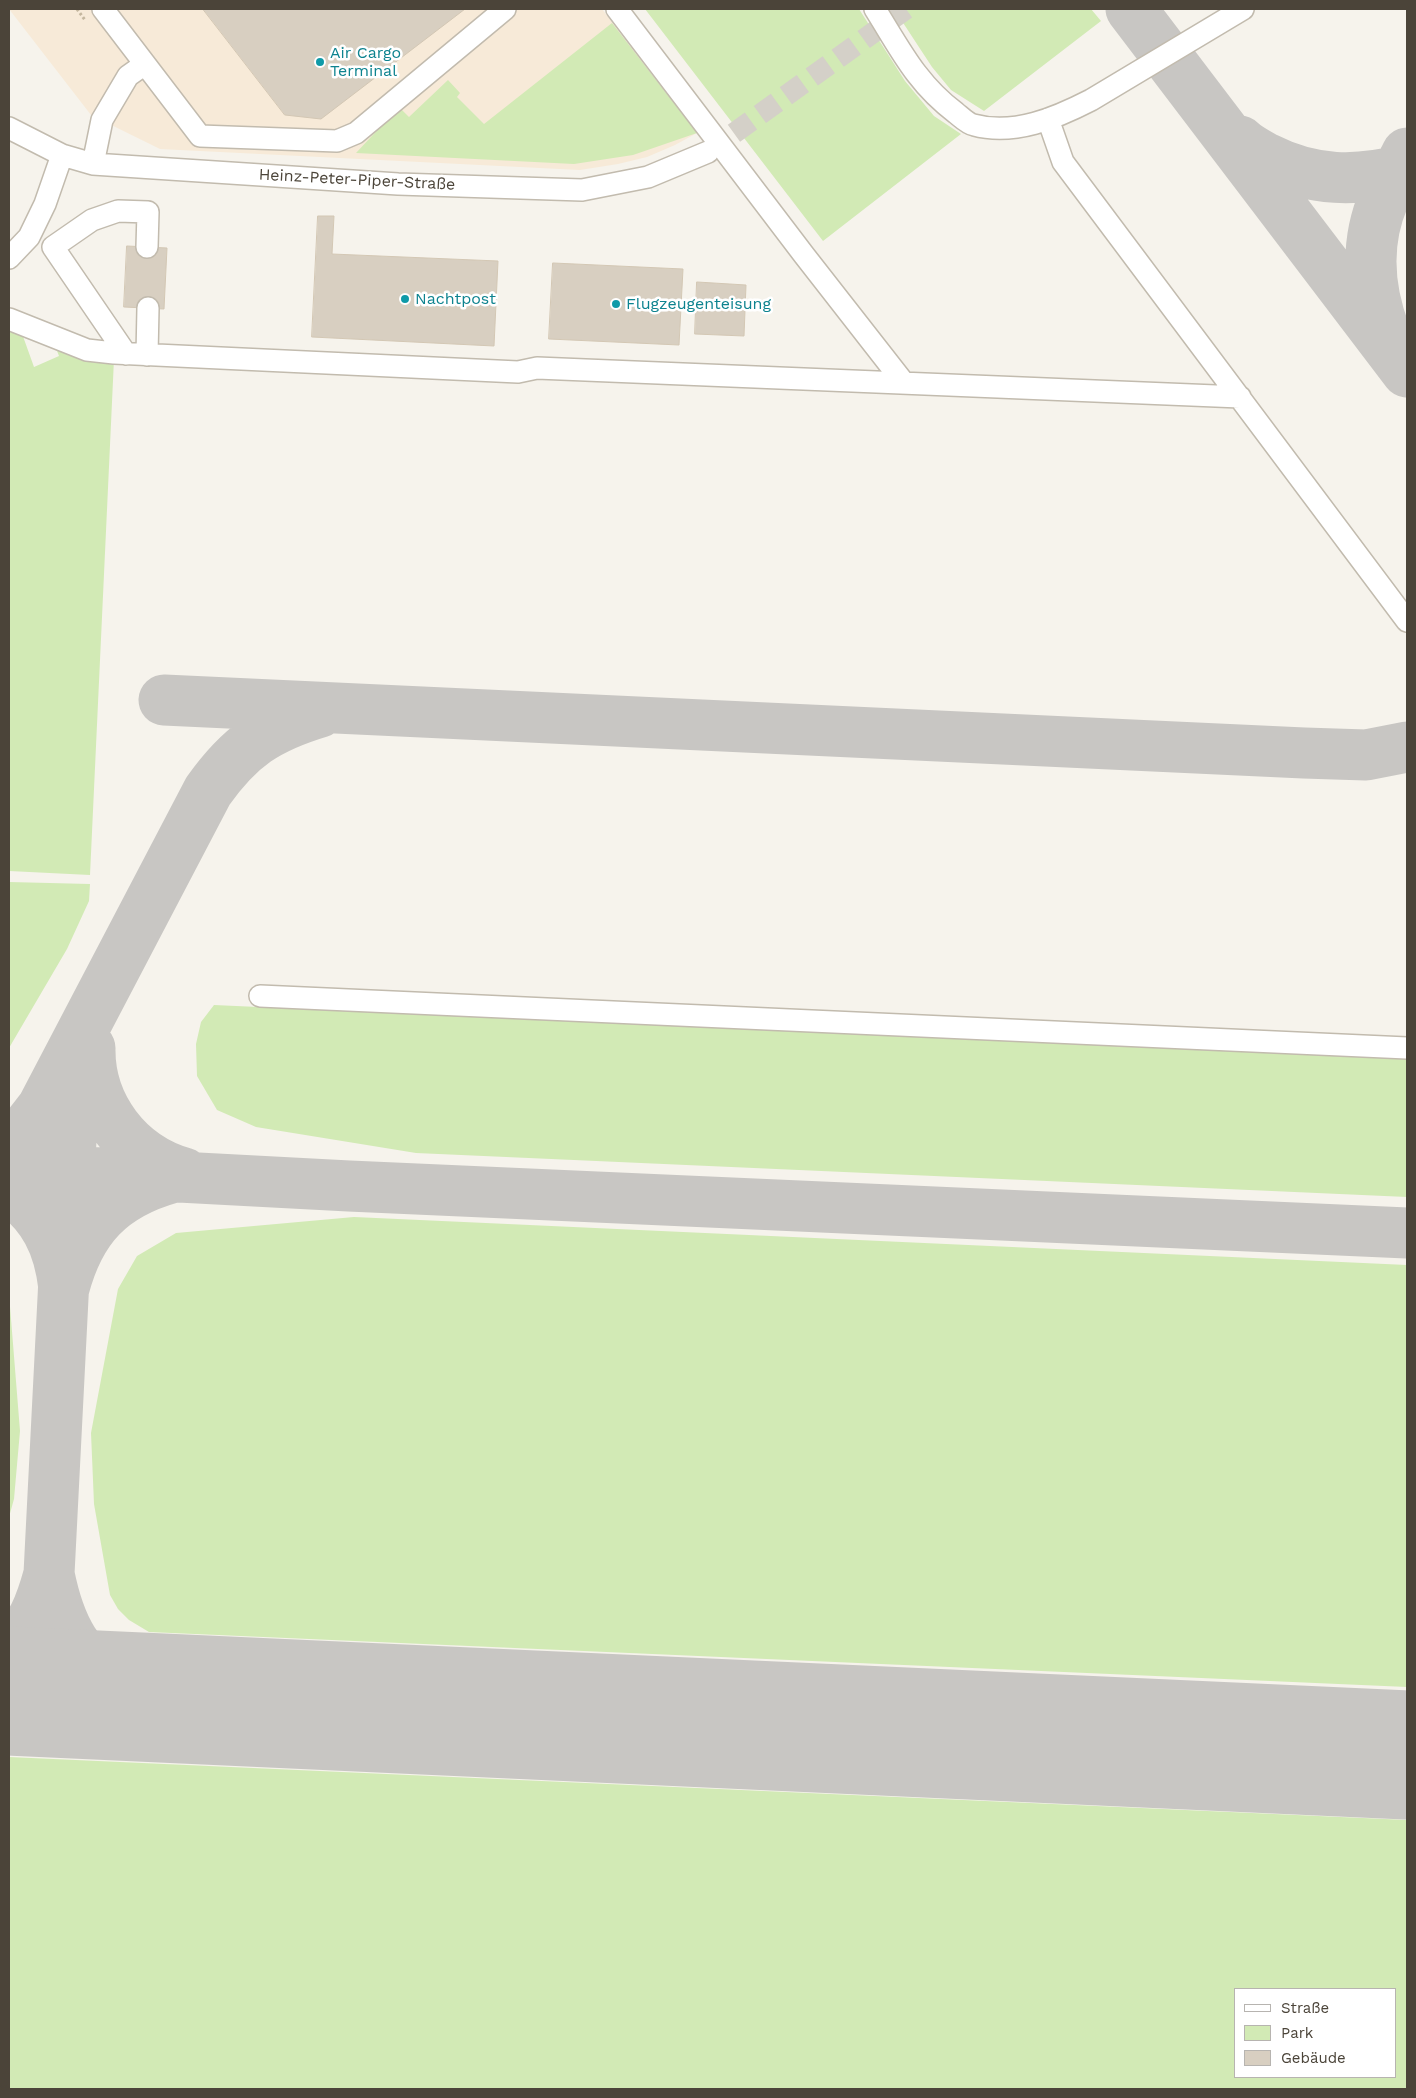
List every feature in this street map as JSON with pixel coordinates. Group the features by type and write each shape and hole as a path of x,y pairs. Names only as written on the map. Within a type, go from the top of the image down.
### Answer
{"street":[{"path":"103,9 200,136 337,141 356,133 505,9"},
{"path":"617,9 904,383"},
{"path":"875,9 912,69 936,98 973,125 997,128 1015,127 1065,113 1091,100 1243,9"},
{"path":"93,164 102,120 128,76 145,64"},
{"path":"1048,119 1063,162 1407,621"},
{"name":"Heinz-Peter-Piper-Straße","path":"9,128 62,155 93,164 398,184 582,190 648,177 708,152"},
{"path":"9,258 29,237 45,204 62,155"},
{"path":"126,354 53,247 92,220 118,211 148,212 147,247"},
{"path":"147,355 148,308"},
{"path":"9,319 86,350 126,354 518,372 537,368 1240,397"},
{"path":"260,996 1407,1048"}],"shaded area":[{"path":"9,9 602,9 697,133 647,157 580,170 160,149 91,115"}],"green space":[{"path":"645,9 859,9 905,81 934,116 961,134 823,241"},
{"path":"894,9 1091,9 1101,21 984,111 951,90 932,67"},
{"path":"612,23 697,133 633,155 574,164 356,153 399,107 409,117 448,80 460,93 457,97 484,124"},
{"path":"9,325 20,328 34,367 59,356 54,343 114,359 90,875 9,871"},
{"path":"9,882 90,884 89,901 67,949 9,1048"},
{"path":"214,1005 1407,1059 1407,1197 416,1153 256,1127 217,1110 197,1076 196,1044 201,1022"},
{"path":"354,1217 1407,1265 1407,1687 149,1632 129,1620 118,1609 110,1595 94,1504 91,1433 118,1289 137,1256 176,1233"},
{"path":"9,1294 20,1431 14,1499 9,1517"},
{"path":"9,1757 1407,1820 1407,2089 9,2089"}],"building":[{"name":"Air Cargo Terminal","path":"203,9 465,9 321,119 285,115"},
{"name":"Nachtpost","path":"318,216 334,216 332,254 498,261 494,346 312,337"},
{"path":"127,246 167,248 164,309 124,307"},
{"name":"Flugzeugenteisung","path":"553,263 683,269 679,345 549,339"},
{"path":"697,282 746,285 744,336 695,334"}],"taxiway":[{"path":"1131,9 1407,372"},
{"path":"1240,141 1266,158 1284,166 1318,175 1353,178 1407,169"},
{"path":"1385,333 1379,316 1372,282 1371,248 1378,215 1384,198 1407,153"},
{"path":"164,700 1304,753 1366,755 1407,747"},
{"path":"9,1142 28,1126 42,1108 208,791 232,762 256,741 285,725 320,712"},
{"path":"81,1034 76,1055 73,1101 49,1574 58,1610 73,1641 83,1654 110,1677 143,1691 172,1698"},
{"path":"90,1048 91,1069 96,1090 116,1126 129,1142 146,1155 184,1173"},
{"path":"9,1168 349,1186 1407,1233"},
{"path":"9,1189 32,1209 48,1232 54,1244 62,1272 64,1288 79,1248 89,1231 101,1217 115,1204 131,1194 171,1178"},
{"path":"9,1651 24,1633 34,1616 49,1574"}],"runway":[{"path":"9,1691 1407,1755"}],"tunnel":[{"path":"708,152 906,9"}],"place":[{"name":"Air Cargo Terminal","path":"320,62"},
{"name":"Nachtpost","path":"405,299"},
{"name":"Flugzeugenteisung","path":"616,304"}]}
